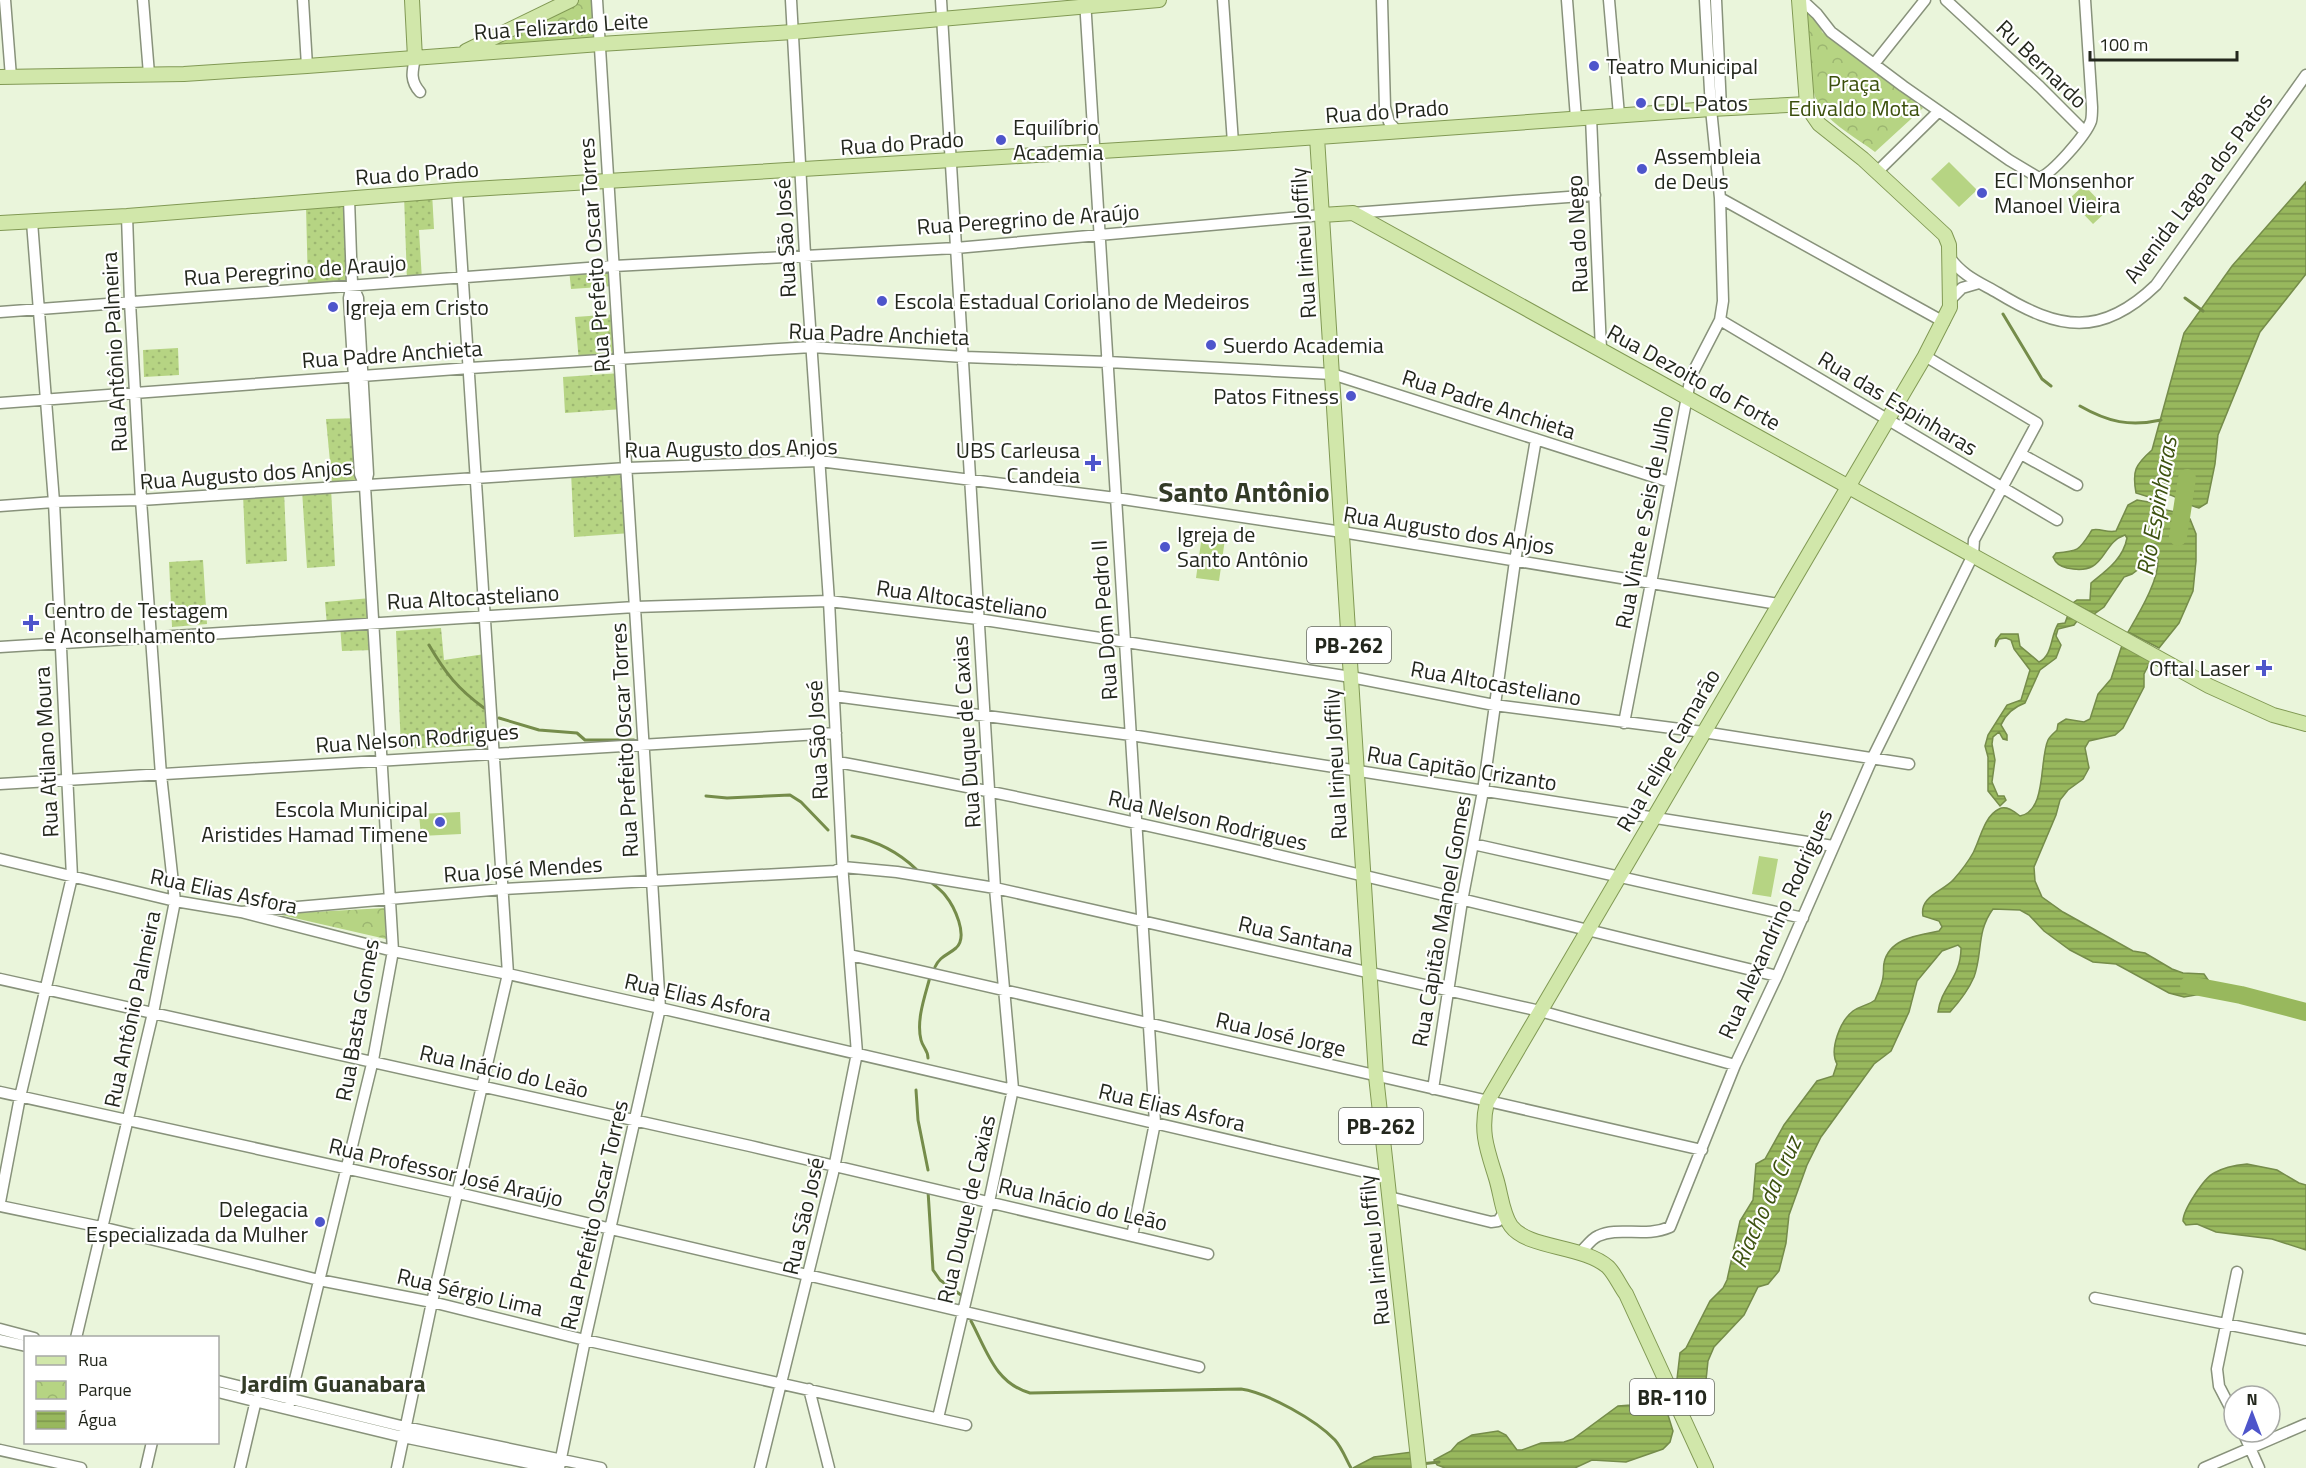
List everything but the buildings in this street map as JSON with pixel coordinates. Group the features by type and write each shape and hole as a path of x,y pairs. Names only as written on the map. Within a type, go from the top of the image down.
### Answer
{"main road":[{"path":"412,0 415,58"},
{"path":"459,54 571,0"},
{"name":"Rua Felizardo Leite","path":"5,77 149,74 307,66 793,32 943,20 1085,3 1159,0"},
{"path":"1800,0 1807,104"},
{"name":"Rua do Prado","path":"0,224 457,190 801,171 1716,108 1807,104"},
{"name":"Rua Felipe Camarão","path":"1504,1213 1484,1142 1482,1121 1487,1102 1925,356 1950,307 1950,258 1945,235 1877,172 1819,124 1807,104"},
{"name":"Rua Irineu Joffily","path":"1317,137 1376,1076 1419,1468"},
{"name":"Rua Peregrino de Araújo","path":"1322,215 1353,213"},
{"name":"Rua Dezoito do Forte","path":"1353,213 2209,686 2273,715 2306,724"},
{"name":"BR-110","path":"1504,1213 1512,1227 1521,1235 1581,1252 1608,1268 1615,1276 1626,1294 1706,1468"}],"street":[{"path":"5,0 5,77"},
{"path":"143,0 149,74"},
{"path":"303,0 307,66"},
{"name":"Rua Prefeito Oscar Torres","path":"557,1465 660,1008 597,0"},
{"name":"Rua São José","path":"760,1468 835,1166 857,1053 843,867 829,601 805,254 791,0"},
{"name":"Rua Duque de Caxias","path":"938,1418 1013,1089 995,888 941,0"},
{"path":"1223,0 1233,143"},
{"path":"1382,0 1385,107 1389,122 1397,131"},
{"path":"1567,0 1576,118"},
{"path":"1609,0 1619,115"},
{"path":"1705,0 1716,108"},
{"path":"1716,0 1716,108"},
{"path":"1800,0 1817,14 1831,32 1939,111 2039,178 2048,173 2085,132 2091,122 2085,0"},
{"path":"1874,64 1926,0"},
{"name":"Ru Bernardo","path":"1946,0 2085,132"},
{"name":"Rua Dom Pedro II","path":"1085,3 1155,1123 1132,1236"},
{"path":"415,58 412,77 420,92"},
{"name":"Avenida Lagoa dos Patos","path":"1950,258 1965,274 1979,283 2037,315 2056,321 2104,319 2123,312 2156,285 2306,75"},
{"name":"Rua Vinte e Seis de Julho","path":"1624,723 1687,397 1695,366 1720,320 1723,301 1716,108"},
{"path":"1877,172 1939,111"},
{"name":"Rua do Nego","path":"1591,117 1601,350"},
{"path":"397,1468 432,1302 508,974 457,190"},
{"name":"Rua Peregrino de Araújo","path":"1353,213 1594,195"},
{"path":"1720,198 1944,322"},
{"name":"Rua Basta Gomes","path":"289,1403 373,1060 393,951 365,486 368,474 358,376 358,297 352,284 350,199"},
{"name":"Rua Peregrino de Araújo","path":"464,277 805,254 956,248 1322,215"},
{"name":"Rua Antônio Palmeira","path":"76,1336 129,1119 175,901 161,774 141,500 130,302 128,216"},
{"name":"Rua Atilano Moura","path":"0,1204 20,1097 72,876 54,502 32,222"},
{"path":"1951,284 1955,277 1965,274"},
{"name":"Rua Peregrino de Araujo","path":"0,312 464,277"},
{"path":"1951,299 1962,288 1979,283"},
{"name":"Rua das Espinharas","path":"1720,320 2057,520"},
{"name":"Rua Padre Anchieta","path":"0,403 470,368 812,348 964,357 1108,362 1332,374 1670,482"},
{"name":"Rua Alexandrino Rodrigues","path":"1581,1252 1596,1236 1609,1232 1657,1233 1670,1227 1736,1065 1872,759 1974,555 1974,540 2037,423 1925,356"},
{"name":"Rua Capitão Manoel Gomes","path":"1433,1089 1462,901 1483,791 1515,561 1536,439"},
{"path":"2021,454 2077,485"},
{"name":"Rua Augusto dos Anjos","path":"0,506 141,500 627,468 819,461 1116,498 1342,532 1778,604"},
{"name":"Rua Altocasteliano","path":"0,647 635,607 829,601 978,619 1351,677 1494,705 1703,732 1909,764"},
{"name":"Rua Capitão Crizanto","path":"834,696 1131,735 1833,846"},
{"name":"Rua Nelson Rodrigues","path":"0,784 836,733"},
{"name":"Rua Nelson Rodrigues","path":"838,762 990,790 1137,822 1777,976"},
{"path":"1473,844 1803,918"},
{"name":"Rua Elias Asfora","path":"0,859 175,901 241,912 393,951 508,974 857,1053 1387,1177"},
{"name":"Rua José Mendes","path":"241,912 503,890 652,880 835,872 843,867"},
{"name":"Rua Santana","path":"843,867 897,872 995,888 1540,1011 1736,1065"},
{"name":"Rua José Jorge","path":"850,955 1702,1150"},
{"name":"Rua Inácio do Leão","path":"0,979 373,1060 1208,1254"},
{"name":"Rua Professor José Araújo","path":"0,1092 458,1193 1199,1367"},
{"path":"1389,1197 1491,1222 1498,1221 1504,1213"},
{"name":"Rua Sérgio Lima","path":"0,1204 319,1280 432,1302 585,1340 966,1425"},
{"path":"2222,1392 2217,1378 2217,1369 2237,1272"},
{"path":"2095,1298 2306,1340"},
{"path":"0,1329 26,1336"},
{"path":"0,1340 24,1346"},
{"path":"219,1381 289,1403 525,1461 601,1468"},
{"path":"809,1389 829,1468"},
{"path":"219,1392 256,1400 289,1403"},
{"path":"240,1468 256,1400"},
{"path":"2204,1468 2306,1424"},
{"path":"147,1468 152,1444"},
{"path":"2249,1444 2259,1468"},
{"path":"0,1450 81,1468"}],"green space":[{"path":"574,0 597,0 600,44 481,52"},
{"name":"Praça Edivaldo Mota","path":"1808,8 1818,17 1822,32 1923,108 1875,152 1833,121 1821,109 1817,101 1810,66 1806,19"},
{"path":"1949,162 1977,190 1959,207 1931,179"},
{"path":"2084,185 2108,210 2093,224 2069,199"},
{"path":"432,192 434,229 419,230 422,280 407,281 404,195"},
{"path":"347,203 352,284 308,288 306,206"},
{"path":"614,266 615,286 571,289 569,269"},
{"path":"617,314 620,360 579,362 575,317"},
{"path":"178,348 179,375 144,377 143,350"},
{"path":"621,373 623,409 565,413 563,377"},
{"path":"361,418 365,482 332,483 326,419"},
{"path":"627,468 631,533 574,537 571,472"},
{"path":"331,488 335,566 307,568 302,490"},
{"path":"284,491 287,561 246,564 243,494"},
{"path":"1202,535 1225,539 1219,581 1196,578"},
{"path":"203,560 207,624 172,627 169,562"},
{"path":"371,598 374,650 342,651 340,625 327,625 325,602"},
{"path":"441,628 444,660 485,654 492,745 401,749 396,631"},
{"path":"460,812 461,834 421,836 419,814"},
{"path":"1759,856 1778,859 1771,897 1752,894"},
{"path":"385,908 386,939 277,914"}],"water":[{"path":"2306,182 2306,274 2260,332 2218,435 2207,503 2199,508 2169,495 2158,495 2152,498 2136,493 2134,479 2136,469 2152,450 2184,333 2232,266"},
{"path":"2137,500 2154,503 2166,510 2184,514 2190,519 2196,534 2193,591 2179,623 2159,648 2128,632 2153,583 2158,563 2157,555 2132,574 2124,577 2104,607 2094,614 2073,603 2077,600 2090,600 2091,583 2118,558 2125,545 2127,538 2125,535 2117,539 2102,558 2089,568 2067,568 2058,564 2053,557 2056,553 2078,548 2092,530 2116,531 2128,505"},
{"path":"2070,609 2082,621 2058,629 2056,636 2061,645 2056,658 2040,670 2025,703 2011,711 2001,725 2007,735 2007,740 2003,739 1999,732 1993,737 1995,760 1992,782 1998,796 2004,796 2006,800 2000,806 1988,791 1988,757 1985,746 1988,735 2007,705 2021,700 2030,670 2014,649 2011,640 1999,639 1995,647 1996,640 2001,634 2018,634 2020,646 2039,662 2047,655 2055,629 2058,624 2065,623"},
{"path":"2124,639 2154,654 2144,674 2144,687 2123,728 2115,735 2089,741 2085,748 2089,768 2083,779 2068,790 2060,800 2034,867 2035,881 2042,897 2063,912 2133,951 2145,953 2183,973 2204,974 2213,987 2214,995 2207,993 2184,997 2169,993 2116,964 2093,962 2070,950 2020,910 1993,909 1984,926 1974,977 1960,1000 1950,1012 1938,1012 1943,996 1958,967 1961,948 1958,945 1942,951 1917,981 1909,1012 1891,1051 1874,1064 1821,1137 1807,1165 1789,1215 1786,1243 1779,1271 1768,1284 1758,1287 1744,1315 1714,1347 1708,1361 1705,1390 1701,1399 1670,1404 1668,1415 1673,1431 1670,1442 1663,1449 1626,1462 1592,1460 1575,1468 1445,1468 1437,1465 1434,1460 1451,1451 1458,1443 1472,1435 1498,1431 1506,1435 1517,1450 1541,1443 1564,1442 1573,1439 1618,1406 1631,1405 1655,1395 1665,1394 1674,1387 1680,1353 1686,1348 1710,1301 1723,1288 1727,1280 1740,1221 1753,1200 1756,1164 1765,1159 1784,1125 1817,1081 1833,1076 1837,1064 1835,1044 1840,1028 1853,1011 1875,1000 1880,989 1884,963 1892,948 1906,939 1939,931 1942,927 1939,921 1923,916 1925,903 1933,894 1950,883 1964,866 1973,853 1990,817 1994,812 2004,808 2020,816 2029,812 2034,805 2041,784 2048,740 2057,730 2058,724 2066,719 2084,722 2090,719 2098,694 2111,679"},
{"path":"2247,1164 2277,1170 2306,1185 2306,1250 2272,1239 2216,1232 2197,1224 2186,1225 2183,1221 2190,1202 2210,1176 2226,1168"},
{"path":"1412,1452 1414,1468 1353,1468 1374,1457"}],"waterway":[{"path":"2185,298 2203,311"},
{"path":"2003,314 2042,379 2051,386"},
{"path":"2080,406 2119,422 2139,423 2161,420"},
{"name":"Rio Espinharas","path":"2178,537 2187,478"},
{"path":"429,645 453,680 484,708"},
{"path":"499,718 539,730 577,733 585,740 634,740"},
{"path":"706,796 727,798 790,795 801,802 828,830"},
{"path":"852,836 886,848 902,857 916,869"},
{"path":"931,882 949,900 961,929 960,943 935,967"},
{"path":"928,1058 921,1040 920,1024 930,977"},
{"path":"2189,985 2241,995 2306,1012"},
{"path":"916,1090 918,1120 928,1170"},
{"path":"928,1191 933,1270 940,1280 961,1295"},
{"path":"971,1321 987,1354 1000,1374 1008,1382 1030,1393 1241,1389 1291,1408 1316,1424 1337,1443 1351,1468"},
{"name":"Riacho da Cruz","path":"1421,1464 1439,1462"}],"place":[{"name":"Teatro Municipal","path":"1594,66"},
{"name":"CDL Patos","path":"1641,103"},
{"name":"Equilíbrio Academia","path":"1001,140"},
{"name":"Assembleia de Deus","path":"1642,169"},
{"name":"ECI Monsenhor Manoel Vieira","path":"1982,193"},
{"name":"Escola Estadual Coriolano de Medeiros","path":"882,301"},
{"name":"Igreja em Cristo","path":"333,307"},
{"name":"Suerdo Academia","path":"1211,345"},
{"name":"Patos Fitness","path":"1351,396"},
{"name":"UBS Carleusa Candeia","path":"1093,463"},
{"name":"Igreja de Santo Antônio","path":"1165,547"},
{"name":"Centro de Testagem e Aconselhamento","path":"31,623"},
{"name":"Oftal Laser","path":"2264,668"},
{"name":"Escola Municipal Aristides Hamad Timene","path":"440,822"},
{"name":"Delegacia Especializada da Mulher","path":"320,1222"}],"district":[{"name":"Santo Antônio","path":"1244,491"},
{"name":"Jardim Guanabara","path":"333,1383"}]}
